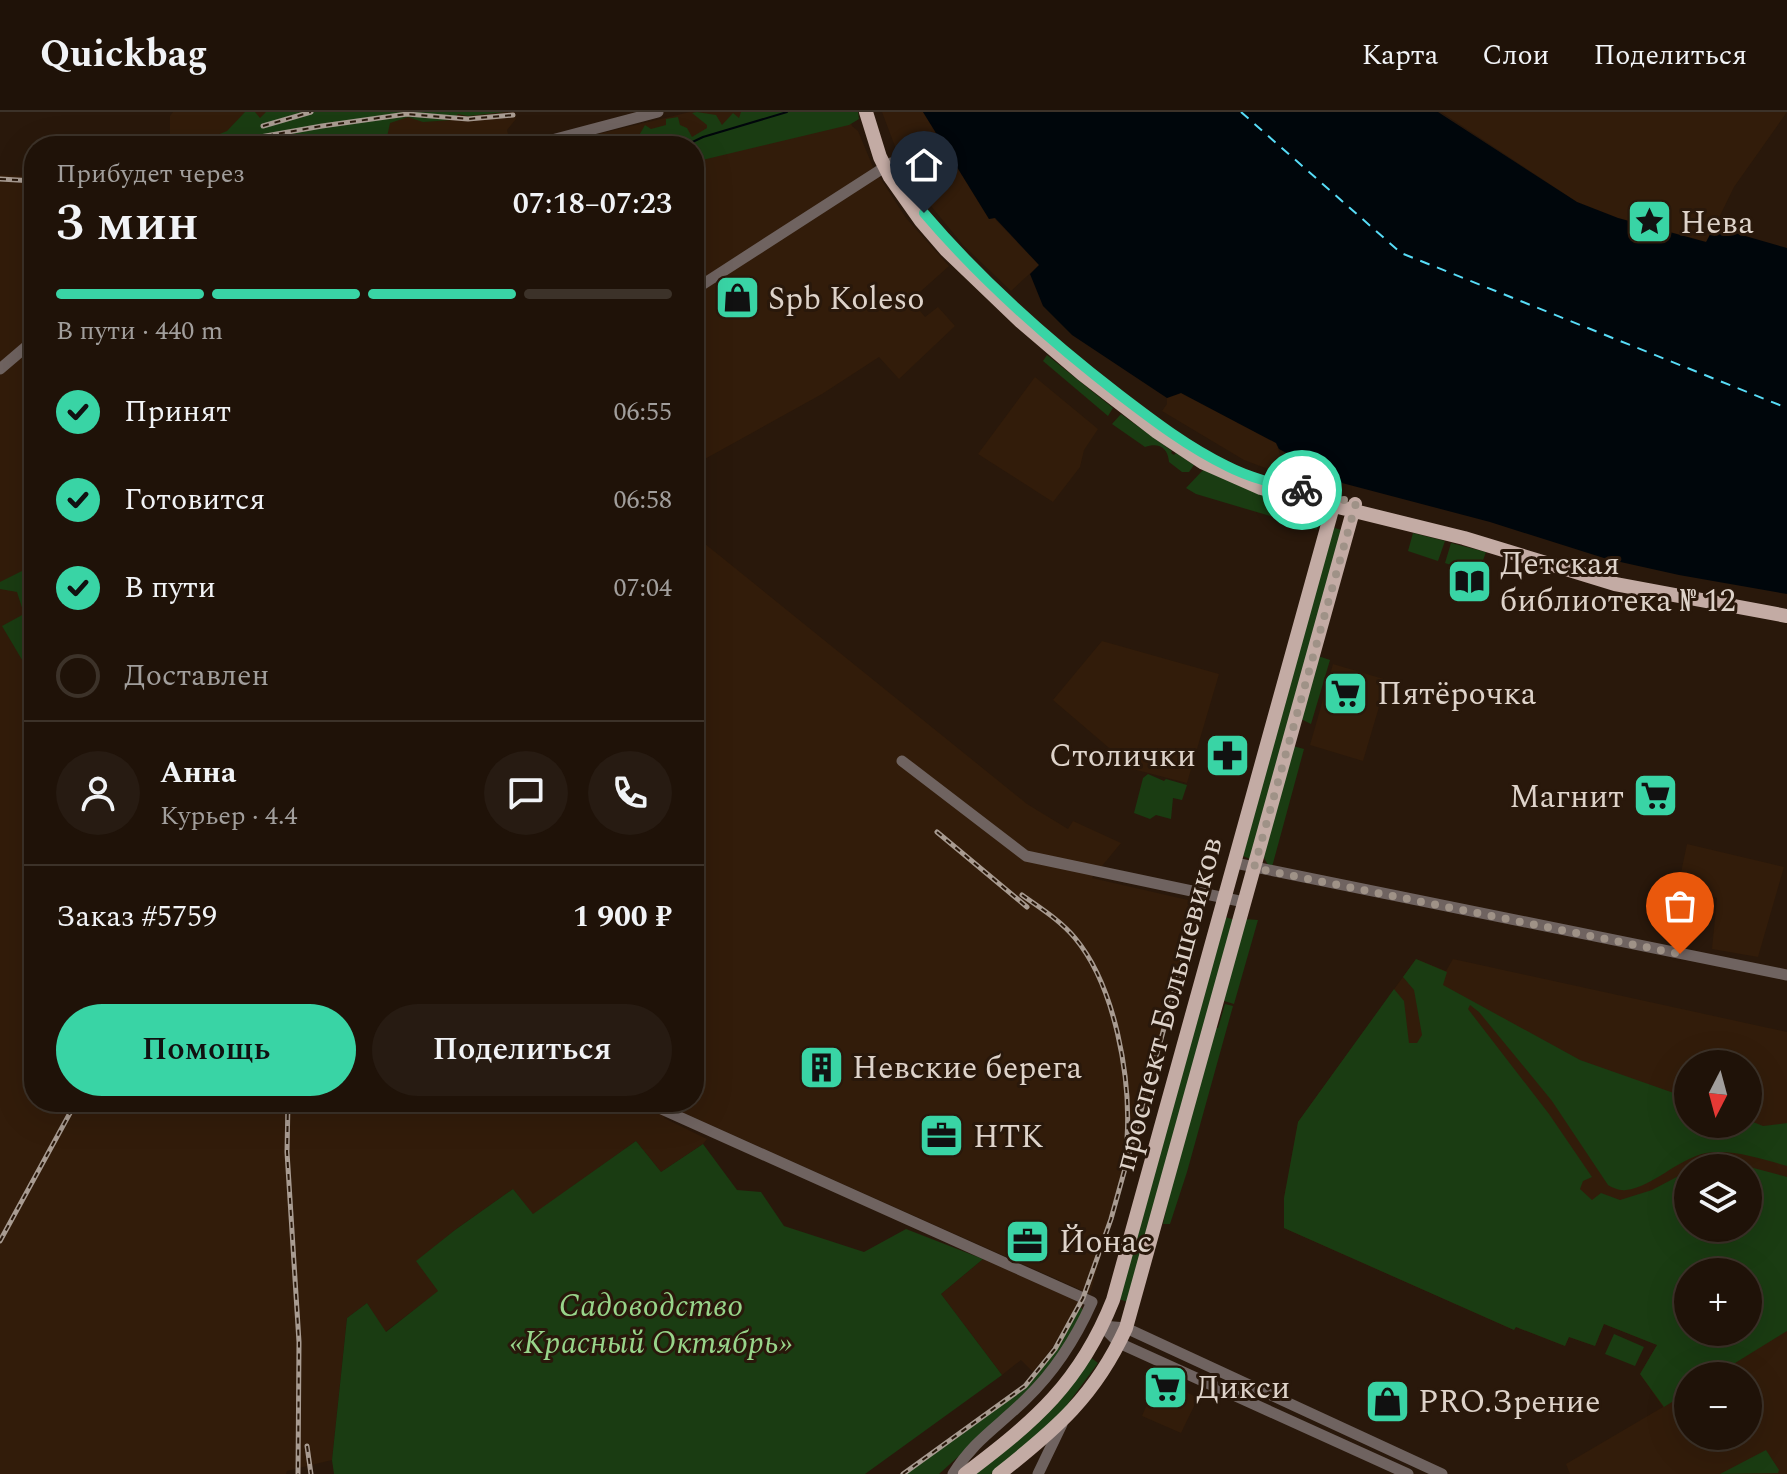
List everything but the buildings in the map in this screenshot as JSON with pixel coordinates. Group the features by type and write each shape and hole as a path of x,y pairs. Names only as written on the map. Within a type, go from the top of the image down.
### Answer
{"main road":[{"path":"866,112 888,165 924,213 965,259 1063,348 1150,417 1229,468 1334,502 1464,530 1636,580 1787,608"},
{"path":"874,112 888,165"},
{"name":"проспект Большевиков","path":"965,1474 1028,1426 1059,1395 1102,1326 1123,1272 1334,502"},
{"path":"1355,507 1625,586 1787,616"},
{"name":"проспект Большевиков","path":"999,1474 1066,1419 1082,1401 1126,1328 1355,507"}],"street":[{"path":"567,136 658,112"},
{"path":"704,284 888,165"},
{"path":"0,369 24,349"},
{"path":"902,761 1026,856 1244,902"},
{"path":"1235,863 1787,975"},
{"path":"668,1112 1092,1302 1071,1343 1042,1382 970,1449 953,1474"},
{"path":"1102,1326 1126,1328 1442,1474"},
{"path":"1102,1326 1119,1343 1408,1474"},
{"path":"1038,1474 1066,1419"},
{"path":"981,1438 978,1449 989,1456"}],"shaded area":[{"path":"173,112 515,112 516,119 507,130 508,136 170,136 170,116"},
{"path":"690,112 847,112 873,167 906,218 949,266 911,300 925,317 938,307 955,326 899,379 879,357 822,394 704,459 704,136 590,136"},
{"path":"882,112 923,112 989,219 994,218 1039,265 1011,291 963,245 913,184 902,165"},
{"name":"Нева","path":"923,112 1438,112 1577,202 1618,218 1706,242 1714,227 1787,248 1787,594 1607,559 1490,522 1342,483 1279,449 1276,443 1181,393 1167,398 1072,335 1043,306 1030,274 1039,265 995,218 989,219"},
{"path":"1441,112 1787,112 1734,187 1707,242 1618,218 1577,202"},
{"path":"0,175 24,176 24,1112 666,1112 664,1118 707,1139 661,1172 636,1141 533,1215 513,1189 417,1261 439,1291 385,1332 367,1303 347,1318 332,1460 287,1471 286,1474 0,1474"},
{"path":"1035,377 1098,429 1084,450 1080,467 1053,502 978,454"},
{"path":"1181,393 1276,443 1281,457 1312,477 1308,484 1244,460 1162,411 1167,398"},
{"path":"704,543 1027,804 1068,829 1073,821 1121,843 1092,878 1201,903 1090,1294 681,1112 704,1112"},
{"path":"1102,641 1219,674 1187,783 1121,766 1122,759 1053,700"},
{"path":"1333,664 1387,680 1363,761 1310,745"},
{"path":"1687,844 1784,867 1758,957 1712,949 1717,898 1678,887"},
{"path":"1416,959 1446,971 1453,959 1787,1032 1787,1474 1570,1474 1566,1464 1663,1407 1640,1374 1657,1345 1604,1324 1595,1346 1569,1337 1565,1346 1516,1327 1514,1330 1284,1228 1284,1198 1298,1122"},
{"path":"983,1259 1079,1302 1052,1348 1033,1372 1021,1360 1002,1375 941,1294"},
{"path":"1158,1378 1198,1398 1181,1433 1142,1416"}],"green space":[{"path":"245,112 255,112 260,118 266,112 505,112 468,116 458,114 452,120 423,122 408,117 390,123 387,136 215,136 227,131"},
{"path":"741,112 858,112 859,119 849,125 704,160 704,136 694,136 707,125 692,113 716,115 722,125 733,113 739,118"},
{"path":"678,117 680,125 687,128 691,136 639,136 645,125 651,129 666,125 666,119"},
{"path":"1047,355 1113,408 1108,416 1043,361"},
{"path":"1121,414 1171,453 1194,465 1189,472 1182,472 1169,462 1162,447 1145,447 1112,424"},
{"path":"1204,469 1278,499 1312,508 1319,518 1317,530 1196,494 1186,488"},
{"path":"1332,527 1344,531 1250,859 1243,856"},
{"path":"1413,533 1445,541 1438,561 1408,551"},
{"path":"1451,543 1486,552 1478,574 1445,563"},
{"path":"24,570 24,614 17,592 0,589 0,582"},
{"path":"24,614 24,663 2,626"},
{"path":"1317,658 1330,660 1311,724 1301,719"},
{"path":"1293,746 1304,749 1272,867 1263,856"},
{"path":"1148,774 1187,785 1182,800 1173,798 1171,819 1156,815 1150,819 1134,813 1143,778"},
{"path":"1225,917 1235,920 1127,1302 1119,1299"},
{"path":"1244,919 1258,920 1234,1004 1221,1000"},
{"path":"1416,959 1447,972 1443,985 1580,1060 1674,1093 1674,1138 1762,1138 1762,1126 1787,1123 1787,1166 1762,1159 1762,1154 1674,1154 1674,1168 1656,1179 1636,1188 1617,1189 1608,1185 1552,1101 1479,1012 1470,1005 1468,1009 1549,1114 1592,1177 1583,1181 1580,1189 1592,1200 1601,1193 1620,1200 1652,1190 1674,1178 1674,1242 1762,1242 1762,1170 1787,1177 1787,1331 1737,1362 1674,1362 1674,1401 1664,1407 1640,1374 1657,1345 1604,1324 1595,1346 1569,1337 1565,1346 1516,1327 1514,1330 1284,1228 1284,1198 1298,1122 1394,989 1404,1001 1409,1043 1417,1043 1422,1035 1414,990 1403,977"},
{"path":"1225,1004 1233,1006 1187,1172 1170,1224 1163,1224 1175,1168 1215,1028 1218,1028"},
{"name":"Садоводство «Красный Октябрь»","path":"636,1141 661,1172 703,1144 737,1190 761,1192 784,1226 864,1252 906,1229 983,1259 941,1294 1002,1375 865,1474 334,1474 332,1460 347,1318 367,1303 386,1332 438,1291 416,1261 455,1230 513,1189 533,1214"},
{"path":"1081,1307 1084,1312 1057,1358 1024,1397 939,1474 905,1474 1025,1387 1054,1351"},
{"path":"1614,1334 1644,1347 1635,1366 1605,1354"},
{"path":"1090,1357 1098,1363 1064,1409 1034,1439 991,1474 973,1474"},
{"path":"1766,1450 1778,1473 1720,1474"}],"waterway":[{"path":"704,137 787,112"}],"ferry route":[{"path":"1241,112 1401,253 1787,408"}],"railway":[{"path":"263,126 311,112"},
{"path":"265,136 407,114 468,119 513,115"},
{"path":"0,179 24,180"},
{"path":"937,832 1027,907"},
{"path":"1022,895 1075,938 1101,981 1118,1033 1123,1061 1127,1139"},
{"path":"903,1474 1025,1386 1055,1349 1083,1298 1111,1219 1198,906"},
{"path":"0,1241 71,1112"},
{"path":"288,1112 287,1152 299,1342 298,1474"},
{"path":"307,1446 311,1474"}],"way so far":[{"path":"1302,490 1356,503 1254,868 1680,954"}],"place":[{"name":"Нева","path":"1649,222"},
{"name":"Spb Koleso","path":"737,298"},
{"name":"Детская библиотека № 12","path":"1469,581"},
{"name":"Пятёрочка","path":"1346,693"},
{"name":"Столички","path":"1227,755"},
{"name":"Магнит","path":"1655,796"},
{"name":"Невские берега","path":"821,1067"},
{"name":"НТК","path":"942,1136"},
{"name":"Йонас","path":"1028,1241"},
{"name":"Дикси","path":"1165,1387"},
{"name":"PRO.Зрение","path":"1387,1401"}],"route":[{"path":"924,213 965,259 1028,318 1086,368 1173,434 1229,468 1302,490"}]}
